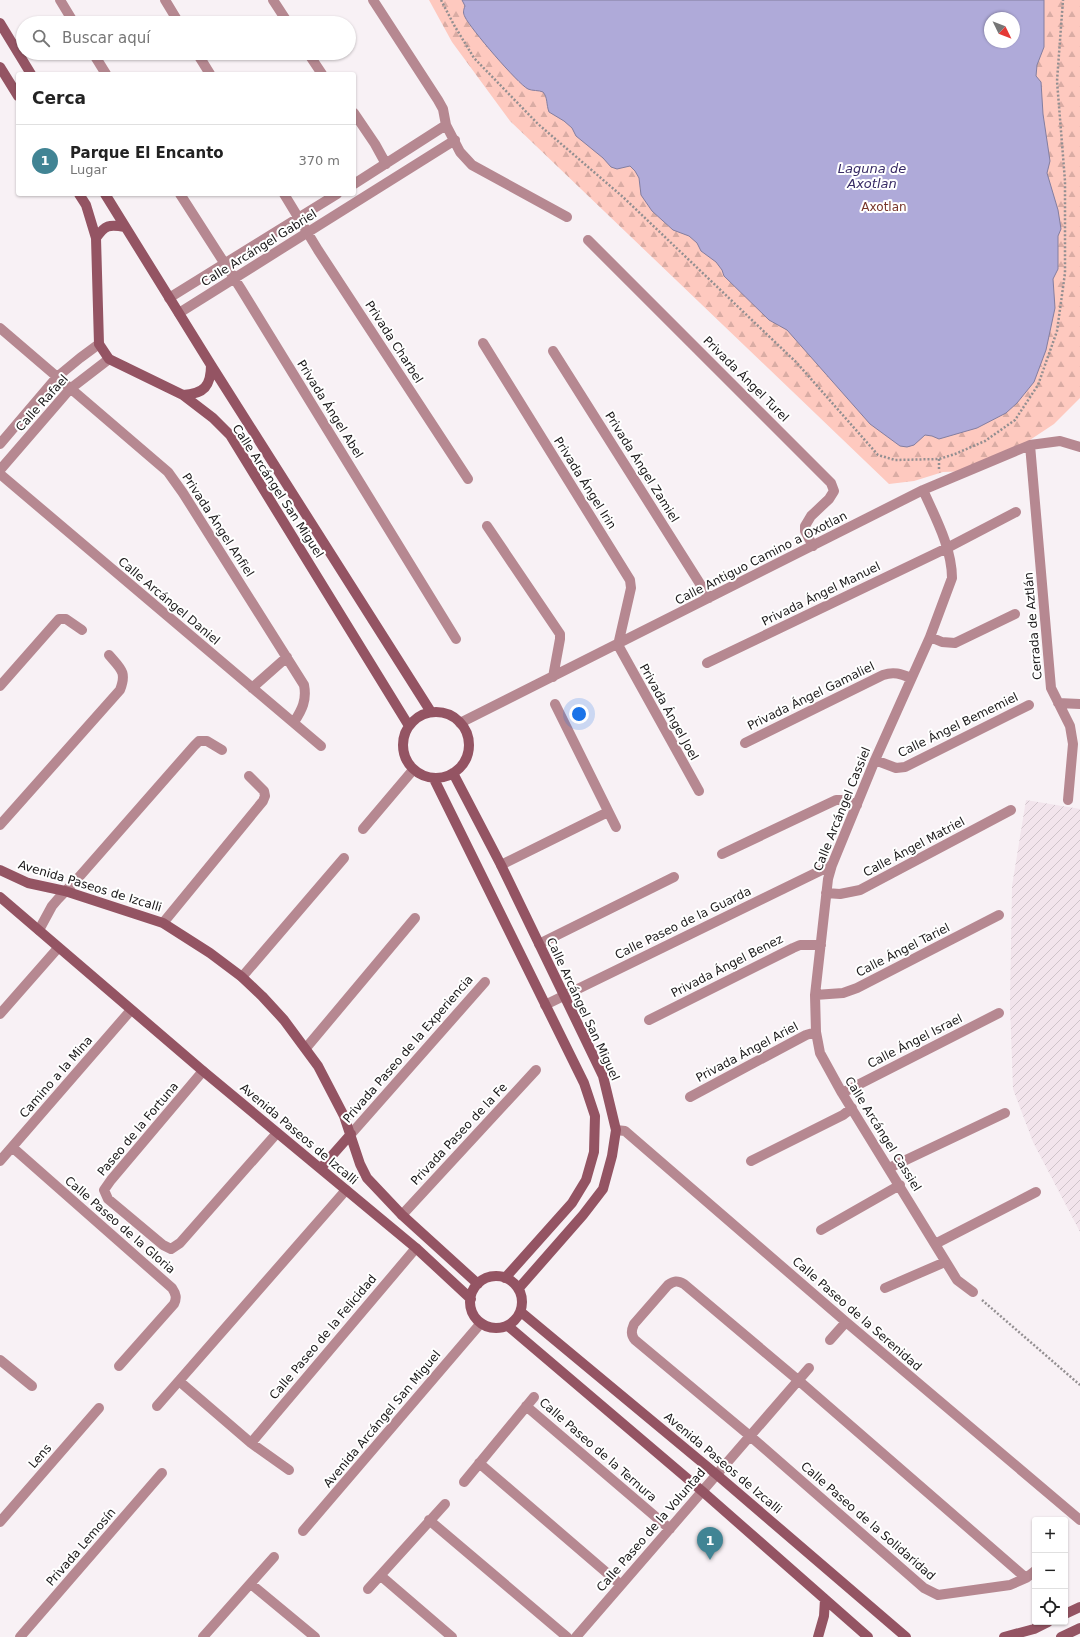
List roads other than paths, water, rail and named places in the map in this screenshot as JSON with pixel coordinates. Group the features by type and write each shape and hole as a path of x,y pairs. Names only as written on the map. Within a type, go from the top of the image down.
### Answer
{"street":[{"path":"60,0 70,16"},
{"path":"165,0 175,16"},
{"path":"273,0 283,16"},
{"path":"374,0 443,108 446,125 460,152 472,165 567,217"},
{"path":"0,23 16,49"},
{"path":"22,60 30,72"},
{"path":"97,60 105,72"},
{"path":"201,60 209,72"},
{"path":"313,60 321,72"},
{"path":"0,67 16,93"},
{"path":"356,116 386,164"},
{"path":"356,183 446,125"},
{"name":"Calle Arcángel Gabriel","path":"178,313 308,233 454,140"},
{"path":"80,196 86,205 96,238 99,344 109,359"},
{"name":"Calle Arcángel San Miguel","path":"106,196 178,313 431,712"},
{"name":"Privada Ángel Abel","path":"181,196 234,278 456,639"},
{"name":"Privada Charbel","path":"285,196 468,479"},
{"name":"Calle Arcángel Gabriel","path":"169,298 334,196"},
{"path":"96,238 102,229 113,224 125,227"},
{"name":"Privada Ángel Turel","path":"588,240 831,483 834,491 829,499 811,516 805,526 805,531 812,546"},
{"name":"Privada Ángel Anfiel","path":"0,328 168,472 183,493 304,685 306,696 302,710 294,722"},
{"name":"Privada Ángel Irin","path":"482,343 630,580 631,588 618,645"},
{"name":"Calle Rafael","path":"0,444 57,377 99,344"},
{"name":"Privada Ángel Zamiel","path":"553,351 709,598"},
{"name":"Calle Arcángel San Miguel","path":"109,359 183,395 213,418 230,435 409,726"},
{"name":"Calle Rafael","path":"0,470 70,389 109,359"},
{"path":"183,395 195,394 205,388 211,377 211,365"},
{"name":"Calle Antiguo Camino a Oxotlan","path":"460,723 618,645 923,490 1030,445 1060,441 1080,447"},
{"name":"Cerrada de Aztlán","path":"1030,445 1051,688 1072,734 1073,744 1068,800"},
{"name":"Calle Arcángel Daniel","path":"0,474 321,746"},
{"name":"Calle Arcángel Cassiel","path":"923,490 947,548 952,568 952,578 930,637 875,760 828,879 815,995 816,1032 820,1053 842,1093 900,1185 956,1280 973,1292"},
{"name":"Privada Ángel Manuel","path":"707,663 947,548 1016,512"},
{"path":"487,526 560,634 553,677"},
{"path":"930,637 942,642 955,643 1014,614"},
{"path":"0,686 59,619 66,619 82,630"},
{"name":"Privada Ángel Joel","path":"618,645 699,791"},
{"path":"0,825 120,690 124,680 124,672 109,656"},
{"path":"252,688 287,657"},
{"name":"Privada Ángel Gamaliel","path":"745,743 890,672 898,673 911,678"},
{"path":"1058,703 1080,704"},
{"path":"554,704 616,827"},
{"name":"Calle Ángel Bememiel","path":"875,760 896,768 905,767 1029,705"},
{"path":"431,712 447,714 460,723 466,732 469,744 468,755 462,766 444,778 434,779 426,777 413,770 403,753 404,734 409,726 419,717 431,712"},
{"path":"38,930 52,906 199,741 207,741 222,750"},
{"path":"363,829 413,770"},
{"name":"Calle Arcángel San Miguel","path":"453,773 501,865 603,1076 616,1130 612,1156 603,1189 583,1215 519,1288"},
{"path":"163,923 263,801 265,796 264,791 249,776"},
{"path":"434,779 584,1083 595,1116 594,1152 586,1180 572,1203 505,1278"},
{"path":"722,854 836,800 845,800 857,805"},
{"name":"Calle Ángel Matriel","path":"826,893 840,894 860,890 1011,810"},
{"path":"501,865 608,812"},
{"path":"242,977 344,858"},
{"name":"Calle Paseo de la Guarda","path":"545,1005 832,866"},
{"name":"Avenida Paseos de Izcalli","path":"0,870 28,883 65,891 163,923 242,977 262,996 306,1048 318,1066 344,1116 360,1164 367,1178 402,1215 478,1284"},
{"path":"539,944 674,877"},
{"name":"Avenida Paseos de Izcalli","path":"0,897 203,1071 416,1248 471,1299"},
{"name":"Calle Ángel Tariel","path":"815,995 843,993 857,988 999,915"},
{"path":"306,1048 416,918"},
{"name":"Privada Ángel Benez","path":"648,1020 793,948 800,945 820,945"},
{"path":"0,1014 58,948"},
{"name":"Privada Paseo de la Experiencia","path":"351,1134 485,982"},
{"name":"Camino a la Mina","path":"0,1161 131,1010"},
{"name":"Calle Ángel Israel","path":"842,1093 999,1013"},
{"name":"Privada Ángel Ariel","path":"690,1097 806,1035 816,1032"},
{"name":"Privada Paseo de la Fe","path":"402,1215 536,1070"},
{"name":"Paseo de la Fortuna","path":"203,1071 104,1190 108,1198 163,1245 171,1248 180,1243 277,1133"},
{"path":"751,1161 843,1115 852,1108"},
{"path":"889,1168 1005,1113"},
{"name":"Calle Paseo de la Serenidad","path":"616,1130 625,1131 846,1322 1080,1520"},
{"path":"321,1168 351,1134"},
{"name":"Calle Paseo de la Gloria","path":"12,1147 176,1293 174,1304 119,1366"},
{"path":"821,1230 900,1185"},
{"path":"157,1406 346,1190"},
{"path":"935,1244 1036,1192"},
{"name":"Calle Paseo de la Felicidad","path":"251,1442 416,1248"},
{"path":"885,1288 945,1262"},
{"path":"491,1277 505,1278 519,1288 523,1300 521,1312 508,1326 499,1328 489,1327 481,1323 473,1314 471,1299 473,1291 478,1284 491,1277"},
{"name":"Calle Paseo de la Solidaridad","path":"798,1380 679,1281 668,1285 634,1324 631,1330 632,1336 635,1340 750,1436 924,1588 938,1595 1010,1585 1026,1578 1032,1573"},
{"name":"Avenida Paseos de Izcalli","path":"521,1312 716,1474 906,1637"},
{"path":"830,1340 846,1322"},
{"name":"Avenida Arcángel San Miguel","path":"303,1531 481,1323"},
{"path":"508,1326 702,1491 868,1637"},
{"path":"0,1360 32,1386"},
{"name":"Calle Paseo de la Voluntad","path":"576,1637 809,1368"},
{"path":"798,1380 1026,1578"},
{"path":"179,1381 251,1442 289,1470"},
{"name":"Calle Paseo de la Ternura","path":"464,1482 534,1397"},
{"name":"Calle Paseo de la Ternura","path":"526,1406 670,1529"},
{"name":"Lens","path":"0,1522 99,1408"},
{"path":"479,1463 621,1585"},
{"name":"Privada Lemosín","path":"20,1637 162,1473"},
{"path":"368,1589 445,1504"},
{"path":"430,1520 567,1637"},
{"path":"203,1637 274,1557"},
{"path":"381,1576 452,1637"},
{"path":"251,1584 315,1637"},
{"path":"818,1637 824,1616 825,1599"},
{"path":"1068,1612 1080,1606"},
{"path":"1004,1637 1034,1629 1042,1625"},
{"path":"1061,1637 1080,1628"}],"water":[{"name":"Laguna de Axotlan","path":"462,0 1044,0 1044,47 1037,65 1036,76 1041,82 1043,114 1050,161 1047,173 1058,210 1061,229 1058,236 1058,269 1053,279 1055,308 1046,350 1034,382 1017,403 1006,413 977,428 939,439 925,435 914,445 907,447 900,446 870,424 787,330 769,320 724,276 722,270 716,262 701,251 697,243 689,236 673,230 652,211 641,195 639,178 630,166 617,169 611,167 603,158 576,136 572,128 549,112 546,97 543,92 528,89 505,67 469,23 464,16 465,6"}],"place":[{"name":"Parque El Encanto","path":"710,1560"}],"park label":[{"name":"Axotlan","path":"884,207"}]}
